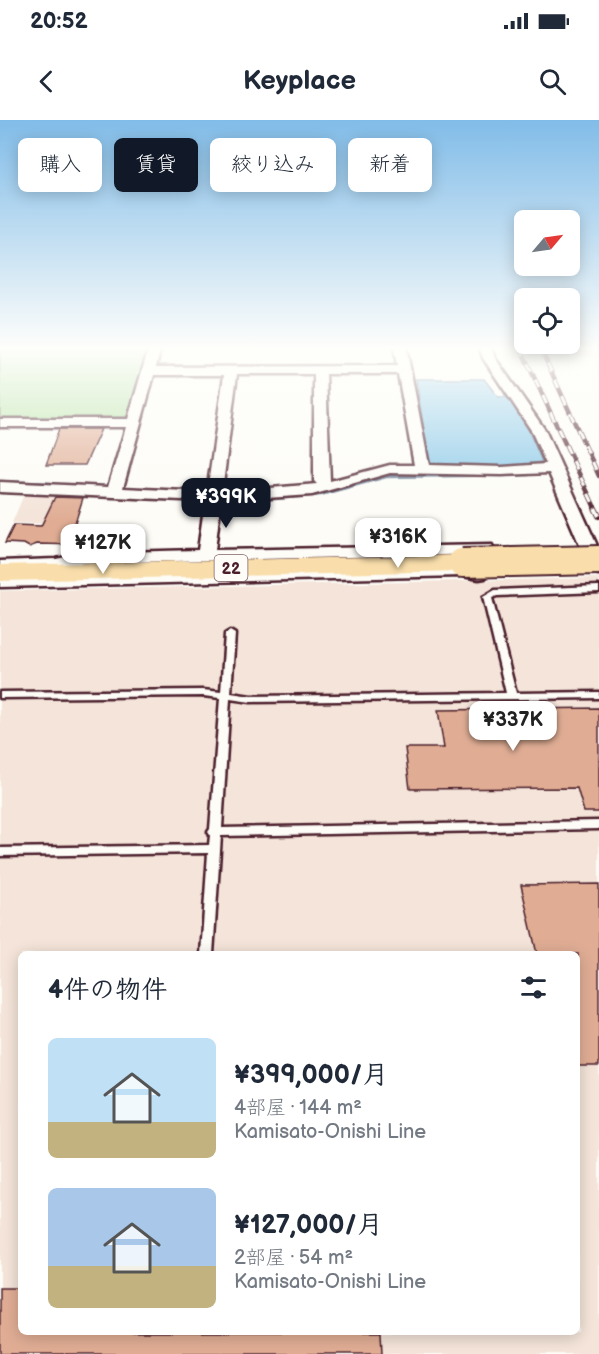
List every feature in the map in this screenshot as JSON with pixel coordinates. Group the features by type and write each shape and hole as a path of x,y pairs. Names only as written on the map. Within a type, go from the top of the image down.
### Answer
{"main road":[{"name":"22","path":"0,573 462,563 594,553"}],"street":[{"path":"114,493 139,405"},
{"path":"206,555 226,405"},
{"path":"321,405 322,480 327,487"},
{"path":"410,405 422,469"},
{"path":"0,582 462,571 485,575 599,571 594,553 538,430 521,405"},
{"path":"0,423 134,423"},
{"path":"0,487 213,497 327,487 390,470 502,471 554,468"},
{"path":"0,566 56,564 85,558 206,555 594,553"}],"lane":[{"path":"512,697 487,597 495,593 599,589"},
{"path":"207,951 230,634"},
{"path":"0,695 203,693 251,699 599,695"},
{"path":"214,832 599,825"},
{"path":"0,852 213,849"}],"shaded area":[{"path":"25,492 85,495 75,524 12,523"},
{"path":"599,578 599,1354 0,1354 0,591"}],"green space":[{"path":"0,405 133,405 129,418 123,420 0,420"}],"water":[{"path":"420,405 513,405 528,429 542,462 501,467 434,465 429,462"}],"building":[{"path":"59,429 101,429 85,465 46,465"},
{"path":"55,497 83,498 74,526 91,527 84,545 37,544 29,547 24,544 5,543 14,525 41,526"},
{"path":"599,708 599,812 584,812 577,788 410,789 405,748 444,748 438,710"},
{"path":"599,884 599,1066 580,1066 580,951 536,951 521,885"},
{"path":"0,1288 18,1288 18,1335 381,1335 382,1354 0,1354"}],"waterway":[{"path":"230,502 320,494 386,476 529,474"},
{"path":"0,482 51,484"}],"railway":[{"path":"547,405 596,510"},
{"path":"566,405 599,476"},
{"path":"596,510 599,516"}]}
